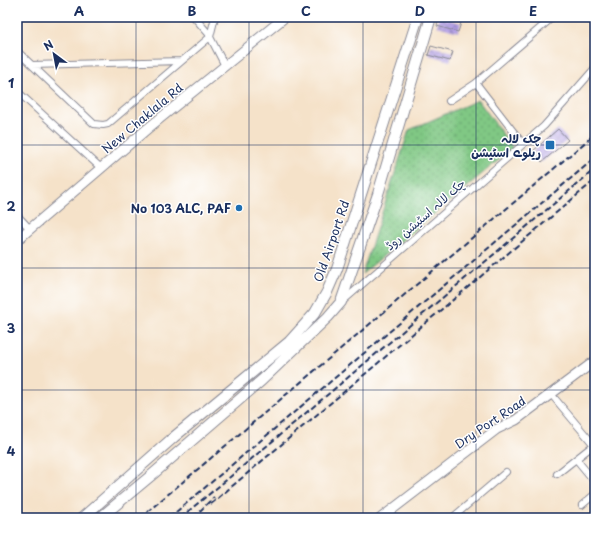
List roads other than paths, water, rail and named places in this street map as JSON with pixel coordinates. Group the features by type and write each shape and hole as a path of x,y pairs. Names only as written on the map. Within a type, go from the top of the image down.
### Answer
{"main road":[{"name":"Old Airport Rd","path":"82,518 174,437 289,342 315,313 330,286 337,268 418,17"},
{"path":"100,518 256,385 328,317 341,302 378,194 432,17"},
{"path":"337,268 336,280 340,286 345,285 350,278"},
{"path":"315,313 326,304 330,304 331,308 328,317"}],"street":[{"path":"194,17 210,37 225,66"},
{"path":"17,51 94,124 103,125 108,124 210,37 215,17"},
{"name":"New Chaklala Rd","path":"17,240 101,168 285,17"},
{"path":"449,101 476,83 553,17"},
{"path":"32,65 181,61"},
{"name":"چک لالہ اسٹیشن روڈ","path":"341,302 544,126 595,68"},
{"path":"476,83 523,144"},
{"path":"17,91 101,168"},
{"path":"17,215 30,229"},
{"name":"Dry Port Road","path":"381,518 497,429 516,420 595,360"},
{"path":"551,394 594,444 557,474"},
{"path":"576,459 595,482"},
{"path":"452,518 506,472"},
{"path":"582,505 595,494"}],"railway":[{"path":"140,518 595,134"},
{"path":"169,518 595,158"},
{"path":"180,518 595,169"},
{"path":"211,504 595,180"},
{"path":"193,518 214,497"}],"place":[{"name":"چک لالہ ریلوے اسٹیشن","path":"550,145"},
{"name":"No 103 ALC, PAF","path":"239,208"}]}
